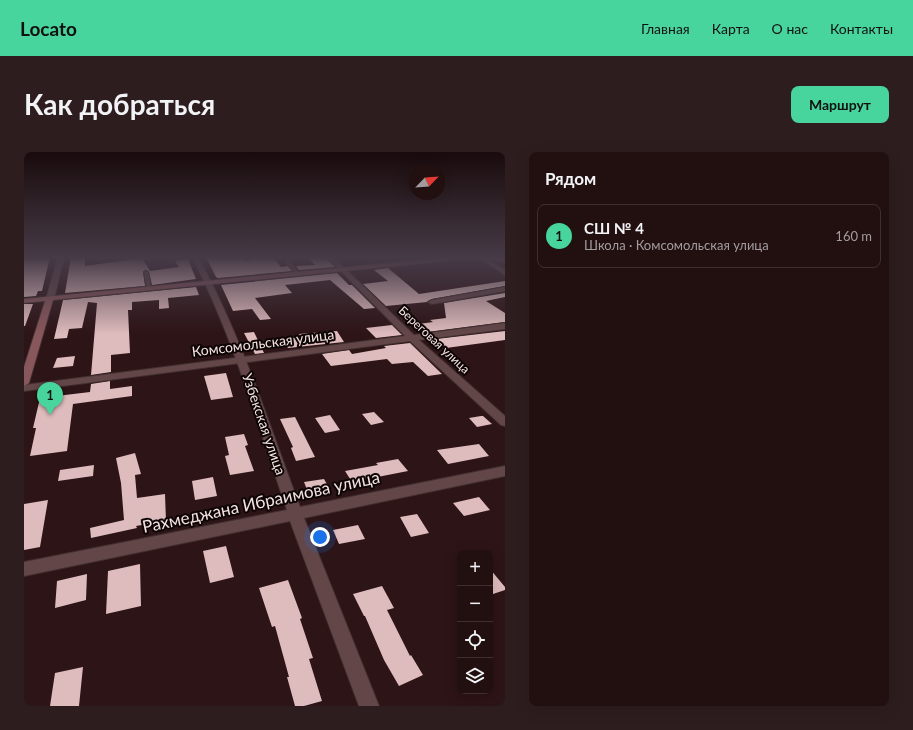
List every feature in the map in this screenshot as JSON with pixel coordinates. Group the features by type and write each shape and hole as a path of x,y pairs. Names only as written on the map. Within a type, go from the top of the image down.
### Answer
{"main road":[{"path":"24,301 220,283"},
{"path":"24,383 50,299"}],"street":[{"path":"50,299 54,283"},
{"name":"Береговая улица","path":"357,283 413,339 505,422"},
{"name":"Узбекская улица","path":"210,284 242,360 296,514 369,706"},
{"path":"432,302 505,289"},
{"name":"Комсомольская улица","path":"24,388 505,326"},
{"name":"Рахмеджана Ибраимова улица","path":"24,569 505,471"}],"lane":[{"path":"148,283 149,289"}],"building":[{"path":"24,283 44,283 42,291 38,291 36,296 24,297"},
{"path":"67,283 145,283 145,286 65,293"},
{"path":"152,283 168,283 152,285"},
{"path":"242,283 304,283 285,285 292,293 255,298 271,319 260,320 252,309 233,311 221,285"},
{"path":"333,283 347,283 352,285 375,308 364,309"},
{"path":"406,283 419,294 493,283 505,283 505,286 432,299 427,302 386,306 363,284"},
{"path":"196,287 199,295 168,298 169,308 159,309 159,300 132,302 132,310 128,310 130,353 111,355 111,372 91,375 97,303 88,302 82,328 69,329 67,338 54,339 63,300"},
{"path":"505,293 505,297 486,301 505,313 505,322 427,332 419,324 433,322 430,320 446,318 444,303"},
{"path":"24,304 33,304 25,326 24,326"},
{"path":"392,325 402,335 376,338 366,328"},
{"path":"337,331 344,342 288,348 282,339 301,337 299,334"},
{"path":"505,331 505,340 446,348 436,339"},
{"path":"254,332 264,353 255,354 244,333"},
{"path":"410,343 442,374 428,376 413,362 392,364 387,359 331,366 322,354 349,350 352,354 386,348 384,346"},
{"path":"75,356 73,366 53,368 57,358"},
{"path":"226,373 233,397 211,400 204,376"},
{"path":"110,381 110,389 132,386 132,396 73,404 67,451 30,456 36,428 33,428 40,398 90,392 91,384"},
{"path":"374,412 384,422 371,425 362,414"},
{"path":"330,415 340,430 325,433 315,418"},
{"path":"483,416 492,424 477,427 469,418"},
{"path":"295,417 315,457 296,461 291,448 293,447 280,419"},
{"path":"244,434 248,445 245,446 254,471 230,475 225,456 229,455 225,437"},
{"path":"479,444 489,456 448,464 437,450"},
{"path":"135,453 141,474 135,475 137,498 165,494 166,521 136,526 137,528 91,538 90,528 124,520 121,483 116,458"},
{"path":"398,459 408,471 352,482 345,471 378,465 376,463"},
{"path":"94,465 93,476 58,481 60,470"},
{"path":"213,477 217,496 195,500 192,481"},
{"path":"324,479 329,488 308,492 304,482"},
{"path":"479,497 490,510 464,516 453,503"},
{"path":"48,500 40,547 24,550 24,504"},
{"path":"417,514 429,533 411,537 400,517"},
{"path":"358,525 365,539 339,544 333,530"},
{"path":"226,546 234,577 210,583 203,551"},
{"path":"140,564 141,606 106,614 108,571"},
{"path":"493,573 505,587 505,590 493,594"},
{"path":"87,574 86,600 55,608 57,581"},
{"path":"288,580 302,618 300,619 313,658 309,659 322,701 304,706 295,706 287,677 289,677 275,626 272,627 259,588"},
{"path":"382,586 394,608 387,610 410,656 411,655 423,675 399,686 384,660 365,616 353,594"},
{"path":"83,667 79,706 50,706 55,673"}],"place":[{"name":"СШ № 4","path":"50,415"}]}
